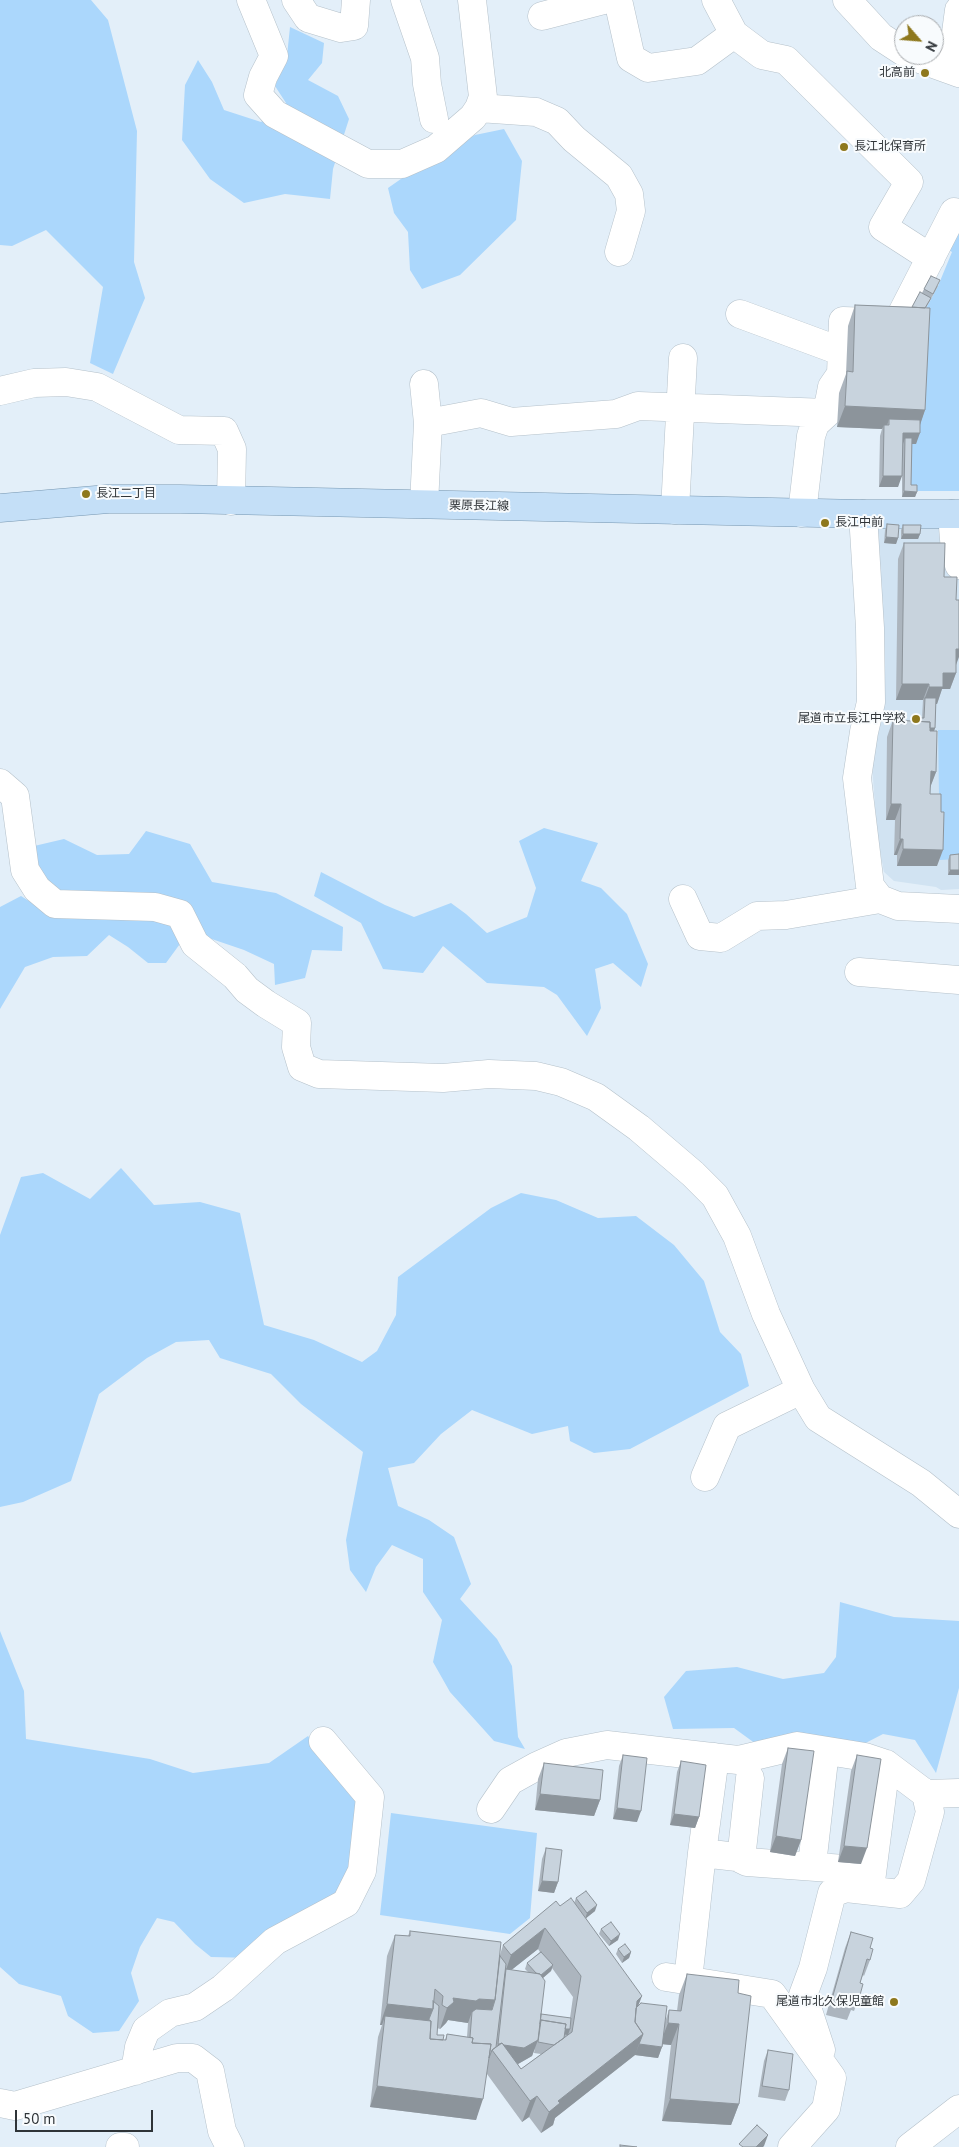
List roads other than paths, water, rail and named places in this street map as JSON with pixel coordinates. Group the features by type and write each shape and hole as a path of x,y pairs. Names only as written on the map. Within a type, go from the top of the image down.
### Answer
{"main road":[{"name":"栗原長江線","path":"0,508 108,499 802,513 956,514"}],"street":[{"path":"252,0 274,56 263,77 258,95 275,114 368,164 402,164 436,149 473,118 483,97 472,0"},
{"path":"296,0 308,18 341,28 354,26 356,0"},
{"path":"405,0 425,58 427,84 434,119"},
{"path":"542,16 604,0"},
{"path":"618,0 631,58 648,68 697,61 734,34"},
{"path":"716,0 734,34 762,55 786,60 909,182 883,227 931,258"},
{"path":"847,0 881,37 894,45"},
{"path":"936,65 955,72 959,10"},
{"path":"479,108 536,112 557,121 574,139 619,176 628,194 630,211 619,252"},
{"path":"832,387 841,374 843,321 897,323 954,212 959,213"},
{"path":"802,513 811,436 815,424 827,413 832,387 834,299"},
{"path":"740,314 832,348"},
{"path":"675,510 683,358"},
{"path":"0,391 34,383 66,382 97,387 179,430 224,431 232,449 231,500"},
{"path":"424,384 428,423 424,504"},
{"path":"428,423 481,414 511,422 616,414 638,406 827,413"},
{"path":"863,514 870,628 871,702 864,732 858,778 870,886 880,899"},
{"path":"956,514 955,551 959,565"},
{"path":"0,783 15,796 25,870 37,889 55,904 155,907 180,914 195,944 235,976 246,990 297,1023 296,1046 302,1067 319,1074 443,1078 490,1074 536,1076 561,1082 596,1098 639,1128 716,1196 737,1236 766,1314 801,1390 818,1418 920,1483 959,1514"},
{"path":"683,899 700,936 721,938 757,916 786,915 880,899 898,906 959,909"},
{"path":"859,972 959,980"},
{"path":"706,1477 727,1426 801,1390"},
{"path":"135,2071 138,2047 146,2030 170,2013 195,2007 223,1988 274,1941 346,1903 362,1871 370,1797 323,1741"},
{"path":"491,1809 510,1780 566,1753 607,1745 738,1760 797,1746 865,1757 886,1764 926,1794 959,1793"},
{"path":"812,1865 825,1751"},
{"path":"715,1757 702,1853 677,1978 772,1994 818,2057 832,2078 826,2109 792,2147"},
{"path":"871,1881 886,1764"},
{"path":"741,1859 750,1778"},
{"path":"702,1853 741,1859 747,1862 812,1865 871,1881 900,1894 912,1882 930,1812 926,1794"},
{"path":"818,2057 822,2050 803,1995 813,1968 832,1893 871,1881"},
{"path":"0,2103 15,2106 177,2058 193,2058 210,2071 222,2131 230,2147"},
{"path":"910,2147 959,2109"},
{"path":"120,2147 125,2147"}],"place":[{"name":"北高前","path":"925,73"},
{"name":"長江北保育所","path":"844,147"},
{"name":"長江二丁目","path":"86,494"},
{"name":"長江中前","path":"825,523"},
{"name":"尾道市立長江中学校","path":"916,719"},
{"name":"尾道市北久保児童館","path":"894,2002"}]}
